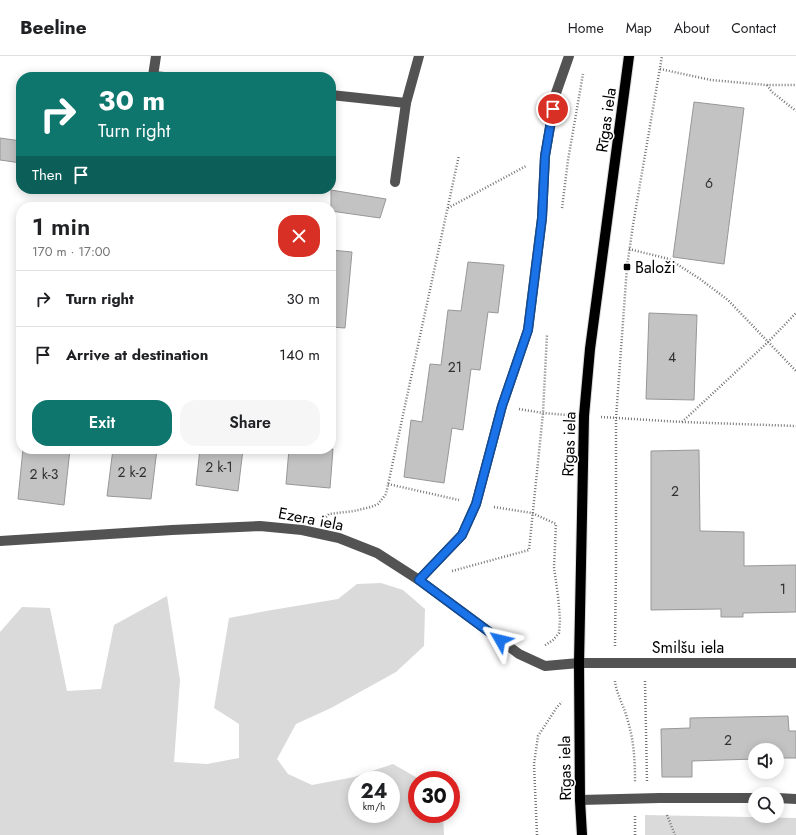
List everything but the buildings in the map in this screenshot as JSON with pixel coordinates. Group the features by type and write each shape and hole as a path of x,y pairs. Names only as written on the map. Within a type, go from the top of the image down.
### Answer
{"main road":[{"name":"Rīgas iela","path":"582,835 580,800 580,663 584,416 590,349 630,56"}],"street":[{"path":"154,72 156,56"},
{"path":"395,182 406,103 419,56"},
{"path":"419,580 462,535 476,504 502,406 528,330 542,218 545,156 556,93 569,56"},
{"path":"336,96 406,103"},
{"name":"Ezera iela","path":"0,541 260,526 302,530 339,538 377,553 419,580 519,654 545,666 580,663"},
{"name":"Smilšu iela","path":"580,663 796,663"},
{"path":"580,800 636,798 748,798"},
{"path":"784,798 796,799"}],"path":[{"path":"636,835 634,746 627,718 615,682 614,663 616,566 616,418 629,249 662,56"},
{"path":"660,69 711,80 766,85 796,85"},
{"path":"766,85 772,92 796,111"},
{"path":"322,520 329,514 354,512 371,507 378,504 386,494 459,155"},
{"path":"447,208 545,156"},
{"path":"629,249 669,259 700,279 728,300 796,371"},
{"path":"682,422 768,342 796,313"},
{"path":"502,406 543,413 584,416 682,422 796,426"},
{"path":"645,662 648,798"},
{"path":"537,835 534,764 538,736 557,707 580,683"}],"shaded area":[{"path":"381,583 403,590 425,609 424,646 396,672 331,708 296,724 277,759 288,774 312,785 348,778 348,823 400,823 400,771 372,771 393,764 408,773 408,823 443,823 444,835 0,835 0,632 22,607 50,608 67,691 101,689 114,625 167,596 180,680 174,762 207,764 239,758 239,724 214,708 229,618 338,599 357,584"},
{"path":"645,815 748,817 748,823 784,823 784,818 796,818 796,835 645,835"}],"place":[{"name":"Baloži","path":"627,267"}],"route":[{"path":"500,640 419,580 462,535 476,504 502,406 528,330 542,218 545,156 553,109"}]}
